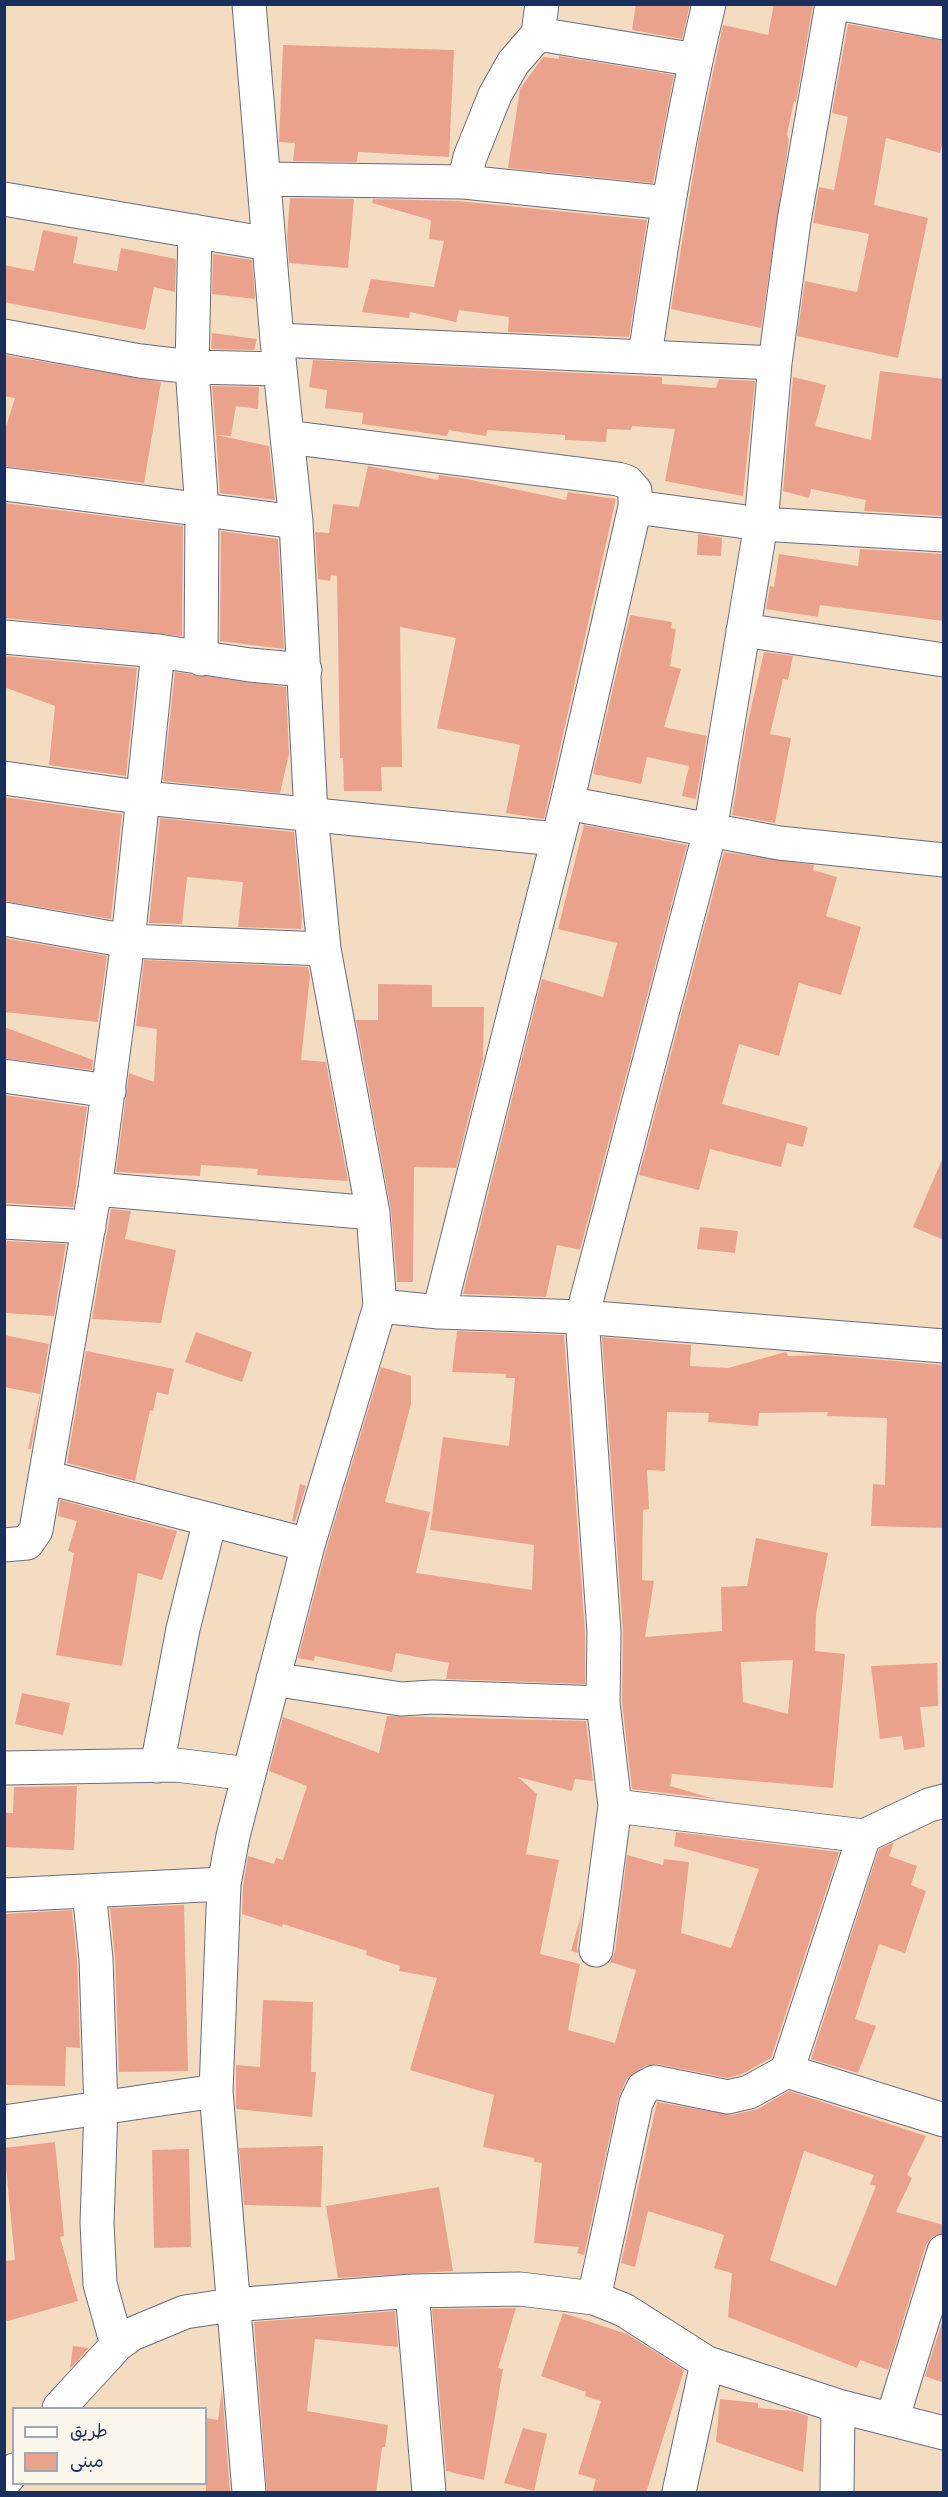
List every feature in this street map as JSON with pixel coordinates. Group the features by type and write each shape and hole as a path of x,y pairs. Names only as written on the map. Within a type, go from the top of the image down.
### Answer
{"street":[{"path":"249,4 278,355 296,522 311,814 324,949 373,1213 380,1306 308,1545 249,1774 224,1884 216,2091 249,2493"},
{"path":"645,356 669,203 709,4"},
{"path":"596,1950 615,1806 603,1703 604,1632 582,1317 710,831 761,524 775,363 794,221 832,4"},
{"path":"843,4 944,23"},
{"path":"464,182 470,157 495,95 540,19 696,60"},
{"path":"264,179 464,182 669,203"},
{"path":"4,199 269,244"},
{"path":"195,231 192,367 202,511 201,659"},
{"path":"4,336 96,354 192,367 278,355 645,356 775,363"},
{"path":"287,437 618,479 627,482 635,491 635,507 567,803 556,839 439,1312"},
{"path":"4,484 296,522"},
{"path":"635,507 761,524 944,535"},
{"path":"743,630 944,660"},
{"path":"4,637 158,651 201,659 305,669"},
{"path":"4,1545 27,1543 34,1536 96,1189 145,798 158,651"},
{"path":"4,778 145,798 556,839"},
{"path":"567,803 779,843 944,860"},
{"path":"4,919 128,941 324,949"},
{"path":"4,1076 109,1091"},
{"path":"96,1189 373,1213"},
{"path":"4,1222 89,1227"},
{"path":"380,1306 439,1312 582,1317 944,1346"},
{"path":"45,1477 308,1545"},
{"path":"157,1766 183,1629 210,1520"},
{"path":"273,1679 401,1699 433,1697 603,1703"},
{"path":"4,1768 176,1765 249,1774"},
{"path":"615,1806 864,1836 928,1805 944,1801"},
{"path":"594,2298 636,2103 643,2088 654,2082 666,2083 728,2097 749,2092 787,2071 864,1836"},
{"path":"4,1895 224,1884"},
{"path":"88,1891 96,1959 100,2108 97,2223 100,2284 117,2345"},
{"path":"787,2071 944,2120"},
{"path":"4,2122 216,2091"},
{"path":"892,2420 944,2251"},
{"path":"60,2407 117,2345 132,2334 185,2312 232,2305 412,2290 520,2289 594,2298 624,2310 707,2363 838,2406 944,2433"},
{"path":"412,2290 429,2493"},
{"path":"679,2493 707,2363"},
{"path":"837,2493 838,2406"}],"building":[{"path":"636,4 690,4 682,39 632,30"},
{"path":"774,4 813,4 796,102 794,101 787,134 789,140 761,328 671,309 699,139 723,25 768,35"},
{"path":"848,24 944,41 944,138 940,153 886,138 874,205 928,218 898,358 797,336 805,281 857,292 869,234 813,223 819,187 834,190 848,117 832,113"},
{"path":"283,45 454,50 449,157 358,152 357,162 293,161 295,143 279,142"},
{"path":"559,56 674,75 653,183 508,168 520,89 543,57 559,59"},
{"path":"290,198 354,199 348,268 289,263 287,236"},
{"path":"373,199 458,201 647,220 629,337 508,332 509,317 459,310 456,322 410,312 409,318 362,312 371,279 434,287 444,241 429,239 431,220 372,203"},
{"path":"43,230 78,237 73,263 117,271 121,248 176,259 175,292 154,287 145,330 4,302 4,265 34,271"},
{"path":"213,254 252,260 255,299 212,294"},
{"path":"212,333 257,339 254,350 211,349"},
{"path":"4,355 161,382 144,483 4,466 4,433 15,398 4,396"},
{"path":"313,360 662,377 662,384 716,388 719,379 755,381 743,496 665,481 675,429 632,426 631,430 607,429 606,442 565,440 565,435 487,430 486,436 449,430 447,436 362,424 363,413 325,408 327,390 309,387"},
{"path":"880,371 944,379 944,516 864,511 866,500 811,489 809,498 783,491 793,377 826,385 815,426 871,440"},
{"path":"212,386 259,387 258,409 236,406 231,436 216,435"},
{"path":"216,435 269,446 275,500 220,493"},
{"path":"368,466 438,480 439,475 467,479 566,500 568,492 616,499 544,819 506,813 520,745 437,728 456,638 400,627 402,767 381,767 382,791 344,791 343,758 340,758 337,576 331,575 330,581 318,579 315,532 329,533 333,504 359,507"},
{"path":"4,503 183,526 182,636 4,618"},
{"path":"221,531 278,539 284,649 220,641"},
{"path":"698,534 722,538 721,556 697,555"},
{"path":"860,549 944,554 944,621 820,605 818,617 766,609 770,586 774,587 779,554 858,566"},
{"path":"630,615 672,622 671,628 676,629 670,666 681,669 664,727 707,736 696,799 682,796 689,766 647,757 641,784 593,774"},
{"path":"764,652 793,656 788,680 783,679 770,734 791,738 775,823 732,815 746,730"},
{"path":"4,656 137,668 126,776 49,765 55,706 4,687"},
{"path":"175,672 286,687 289,754 280,793 163,781"},
{"path":"4,797 122,814 111,919 4,901"},
{"path":"160,818 294,832 302,917 301,929 238,927 243,882 187,877 182,924 149,923"},
{"path":"584,825 687,845 580,1250 557,1245 546,1297 463,1294 542,979 603,997 617,943 558,929"},
{"path":"724,852 814,865 813,870 837,877 826,916 861,927 841,995 799,983 779,1056 739,1044 722,1104 808,1127 803,1147 787,1143 781,1167 710,1149 699,1190 639,1175"},
{"path":"4,938 107,956 98,1022 4,1012"},
{"path":"144,960 308,967 310,976 301,1060 326,1062 348,1181 257,1175 258,1169 201,1165 200,1176 116,1172 129,1073 154,1082 157,1029 136,1026"},
{"path":"378,984 432,985 432,1007 484,1007 483,1059 456,1168 414,1167 413,1282 397,1282 391,1210 356,1020 378,1020"},
{"path":"4,1027 93,1060 92,1070 4,1058"},
{"path":"4,1095 87,1107 73,1207 4,1203"},
{"path":"944,1155 944,1240 913,1227"},
{"path":"111,1209 131,1211 125,1239 176,1250 161,1323 92,1319"},
{"path":"700,1227 738,1231 735,1253 697,1249"},
{"path":"7,1241 66,1244 54,1316 4,1313 4,1252"},
{"path":"457,1331 564,1335 585,1633 585,1684 446,1679 449,1663 396,1653 392,1672 315,1656 314,1661 298,1658 326,1550 381,1367 411,1376 411,1404 385,1502 430,1512 416,1573 532,1590 534,1545 430,1530 443,1437 509,1446 515,1378 506,1378 506,1374 452,1372"},
{"path":"196,1332 252,1352 242,1382 185,1362"},
{"path":"4,1335 49,1344 31,1449 28,1449 40,1394 4,1387"},
{"path":"602,1337 691,1345 690,1366 728,1368 786,1352 788,1356 823,1355 944,1365 944,1528 871,1526 873,1484 885,1485 887,1418 827,1416 828,1412 759,1413 758,1426 708,1422 709,1413 667,1412 665,1471 647,1470 649,1509 643,1510 642,1580 654,1581 645,1637 722,1631 721,1587 747,1586 756,1538 828,1553 816,1614 815,1651 845,1654 833,1788 672,1774 670,1786 715,1799 632,1789 622,1702 623,1631","holes":["793,1660 788,1714 743,1702 741,1662"]},
{"path":"86,1351 174,1369 168,1395 157,1392 153,1411 150,1410 135,1481 67,1463"},
{"path":"300,1484 306,1486 295,1522 292,1521"},
{"path":"60,1500 177,1531 162,1580 138,1573 122,1666 56,1655 74,1553 68,1551 77,1521 58,1516"},
{"path":"937,1663 938,1706 920,1707 925,1747 904,1750 902,1736 880,1739 871,1666"},
{"path":"22,1693 70,1703 63,1735 15,1724"},
{"path":"387,1716 586,1721 593,1781 575,1779 572,1791 518,1777 537,1794 526,1854 559,1860 540,1954 580,1964 568,2030 615,2043 636,1970 610,1962 615,1952 627,1855 663,1865 664,1859 689,1862 681,1933 731,1948 759,1869 674,1846 676,1832 839,1852 771,2058 742,2074 728,2078 657,2064 645,2066 626,2080 618,2099 584,2255 577,2253 579,2247 534,2243 542,2163 534,2162 534,2158 483,2147 494,2095 410,2070 437,1978 399,1971 400,1966 366,1955 367,1951 283,1924 282,1927 242,1914 243,1886 248,1856 274,1864 276,1858 283,1860 307,1786 269,1771 283,1717 379,1753"},
{"path":"77,1786 74,1850 4,1847 4,1813 13,1813 14,1787"},
{"path":"894,1842 889,1856 917,1866 911,1885 926,1891 905,1953 879,1944 855,2019 876,2026 858,2073 811,2059 879,1849"},
{"path":"184,1905 188,2071 119,2072 115,1958 110,1908"},
{"path":"72,1910 77,1960 80,2048 66,2047 65,2086 4,2085 4,1914"},
{"path":"582,1912 577,1948 578,1953 571,1951"},
{"path":"263,2000 313,2002 311,2072 316,2072 312,2117 236,2109 236,2065 260,2067"},
{"path":"789,2091 926,2136 907,2175 912,2178 896,2212 944,2225 944,2233 932,2237 926,2245 888,2370 860,2360 857,2368 728,2317 732,2273 714,2268 724,2235 648,2211 635,2267 621,2263 657,2102 732,2115 758,2109","holes":["804,2151 874,2175 870,2184 876,2186 836,2286 770,2260"]},
{"path":"55,2142 64,2236 60,2237 78,2301 4,2322 4,2261 15,2260 4,2148"},
{"path":"323,2146 321,2207 244,2205 239,2148"},
{"path":"189,2149 191,2247 154,2248 152,2150"},
{"path":"439,2187 453,2271 338,2278 326,2206"},
{"path":"516,2308 498,2368 503,2369 484,2480 446,2471 432,2309"},
{"path":"395,2311 398,2347 315,2339 307,2411 388,2425 385,2447 382,2447 376,2493 267,2493 254,2322"},
{"path":"563,2313 627,2334 684,2370 646,2493 592,2493 596,2479 578,2474 601,2401 585,2396 586,2392 541,2376"},
{"path":"944,2316 944,2383 925,2376"},
{"path":"73,2346 89,2348 70,2369"},
{"path":"222,2389 230,2493 206,2493 207,2418 218,2420"},
{"path":"720,2399 758,2403 758,2408 792,2411 808,2416 803,2472 716,2442"},
{"path":"523,2428 547,2434 534,2491 504,2483"}]}
